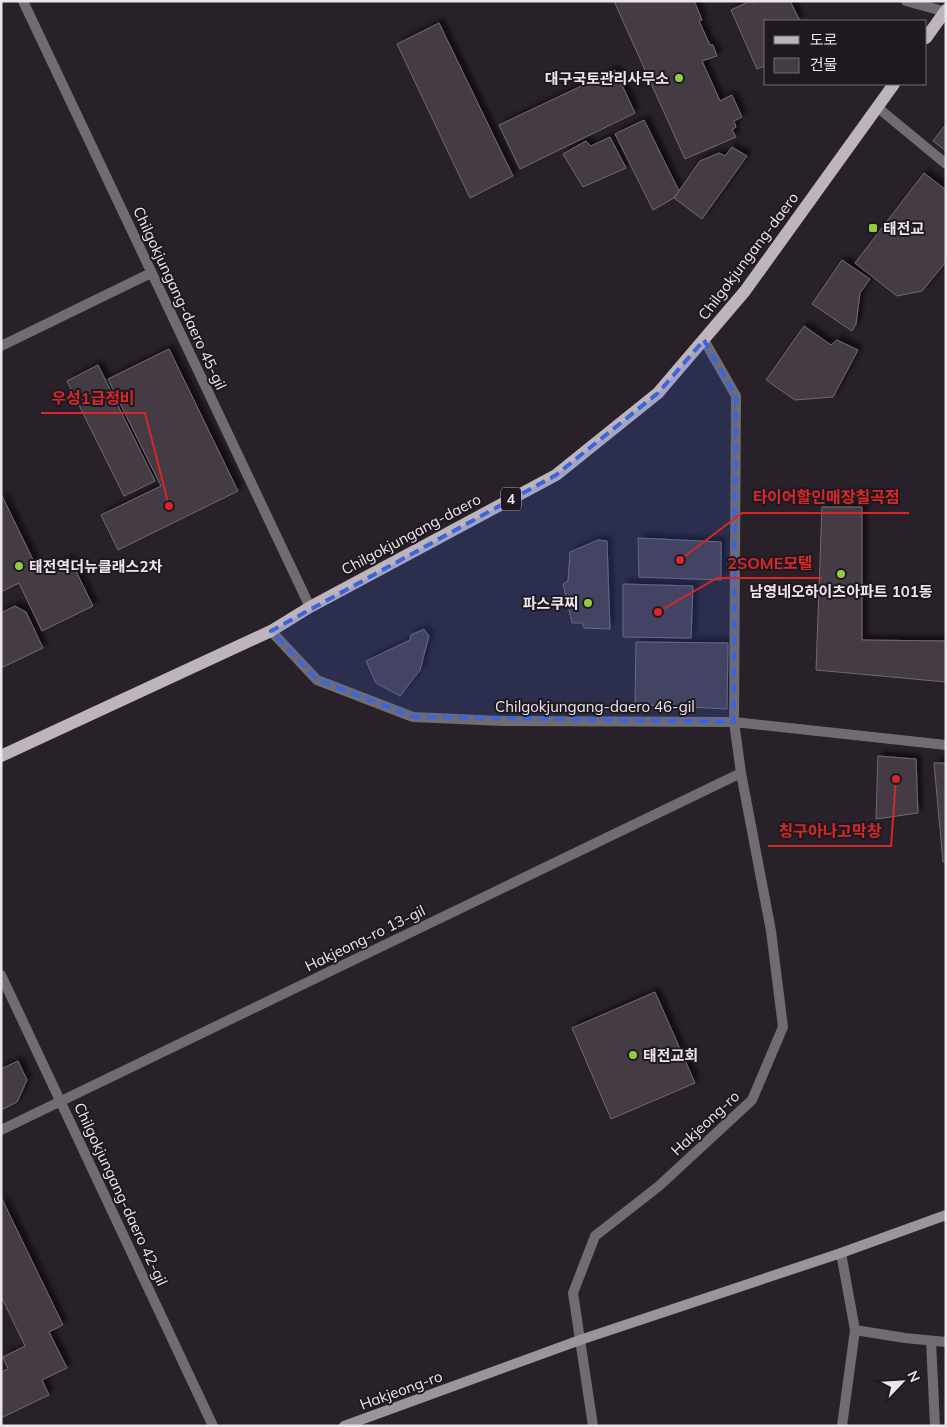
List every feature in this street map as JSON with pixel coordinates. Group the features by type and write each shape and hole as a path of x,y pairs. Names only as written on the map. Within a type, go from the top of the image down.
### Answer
{"main road":[{"path":"927,37 945,11"},
{"name":"Chilgokjungang-daero","path":"1,756 271,630 310,607 556,475 658,393 704,340 745,291 893,85"},
{"name":"Hakjeong-ro","path":"344,1426 580,1340 841,1253 946,1215"}],"street":[{"name":"Chilgokjungang-daero 45-gil","path":"23,1 310,607"},
{"path":"906,1 945,11"},
{"path":"877,107 946,164"},
{"path":"1,346 151,273"},
{"name":"Hakjeong-ro","path":"593,1426 573,1293 595,1236 659,1186 752,1100 782,1027 770,931 741,773 734,722 736,396 704,340"},
{"name":"Chilgokjungang-daero 46-gil","path":"271,630 317,680 413,717 502,721 734,722 946,745"},
{"name":"Hakjeong-ro 13-gil","path":"1,1130 741,773"},
{"name":"Chilgokjungang-daero 42-gil","path":"1,975 213,1426"},
{"path":"841,1253 855,1330 842,1426"},
{"path":"855,1330 946,1342"},
{"path":"931,1341 935,1426"}],"highlighted area":[{"path":"704,340 736,396 734,722 413,717 317,680 271,631 556,475 658,393"}],"building":[{"name":"대구국토관리사무소","path":"614,1 692,1 695,3 702,20 699,21 717,56 702,61 720,101 732,95 742,117 734,121 736,127 732,130 736,137 685,159"},
{"path":"750,1 752,3 756,1 790,1 800,20 764,20 764,66 757,69 731,10"},
{"path":"439,23 513,176 470,198 397,44"},
{"path":"615,70 635,113 520,169 499,125"},
{"path":"644,120 679,191 674,198 653,210 615,134"},
{"path":"946,124 946,151 933,141"},
{"path":"610,137 626,168 583,187 563,154 586,141 591,146"},
{"path":"732,147 747,156 702,219 674,198 700,161 719,153 725,156"},
{"path":"924,173 946,190 946,262 922,291 897,296 855,263"},
{"path":"842,260 870,279 860,293 856,324 852,331 812,304"},
{"path":"804,326 831,345 837,340 858,350 833,397 795,400 766,380"},
{"path":"169,349 238,491 118,550 101,515 161,486 108,379"},
{"path":"98,365 155,481 124,496 67,381"},
{"name":"태전역더뉴클래스2차","path":"1,494 40,574 70,559 93,606 42,631 19,583 3,591 1,588"},
{"name":"남영네오하이츠아파트 101동","path":"822,507 862,507 862,640 946,641 946,682 816,670"},
{"path":"638,538 721,542 721,580 639,577"},
{"name":"파스쿠찌","path":"598,540 607,541 610,629 584,628 582,623 572,623 563,584 568,581 570,552"},
{"path":"623,584 693,586 691,638 623,637"},
{"path":"15,606 26,612 43,648 1,668 1,613"},
{"path":"424,629 429,636 420,670 400,696 376,683 366,661 410,640 411,635"},
{"path":"636,642 728,643 727,709 635,704"},
{"path":"878,756 916,759 918,813 876,819"},
{"path":"934,763 946,763 946,861 943,862"},
{"name":"태전교회","path":"655,992 695,1083 611,1119 572,1028"},
{"path":"18,1061 27,1080 17,1102 1,1110 1,1069"},
{"path":"1,1197 63,1325 49,1332 67,1368 42,1380 49,1395 1,1418 1,1372 8,1369 3,1357 25,1346 1,1296"}],"place":[{"name":"대구국토관리사무소","path":"679,78"},
{"name":"태전교","path":"873,228"},
{"name":"우성1급정비","path":"169,506"},
{"name":"타이어할인매장칠곡점","path":"680,560"},
{"name":"태전역더뉴클래스2차","path":"19,566"},
{"name":"남영네오하이츠아파트 101동","path":"841,574"},
{"name":"파스쿠찌","path":"588,603"},
{"name":"2SOME모텔","path":"658,612"},
{"name":"칭구아나고막창","path":"896,779"},
{"name":"태전교회","path":"633,1055"}]}
